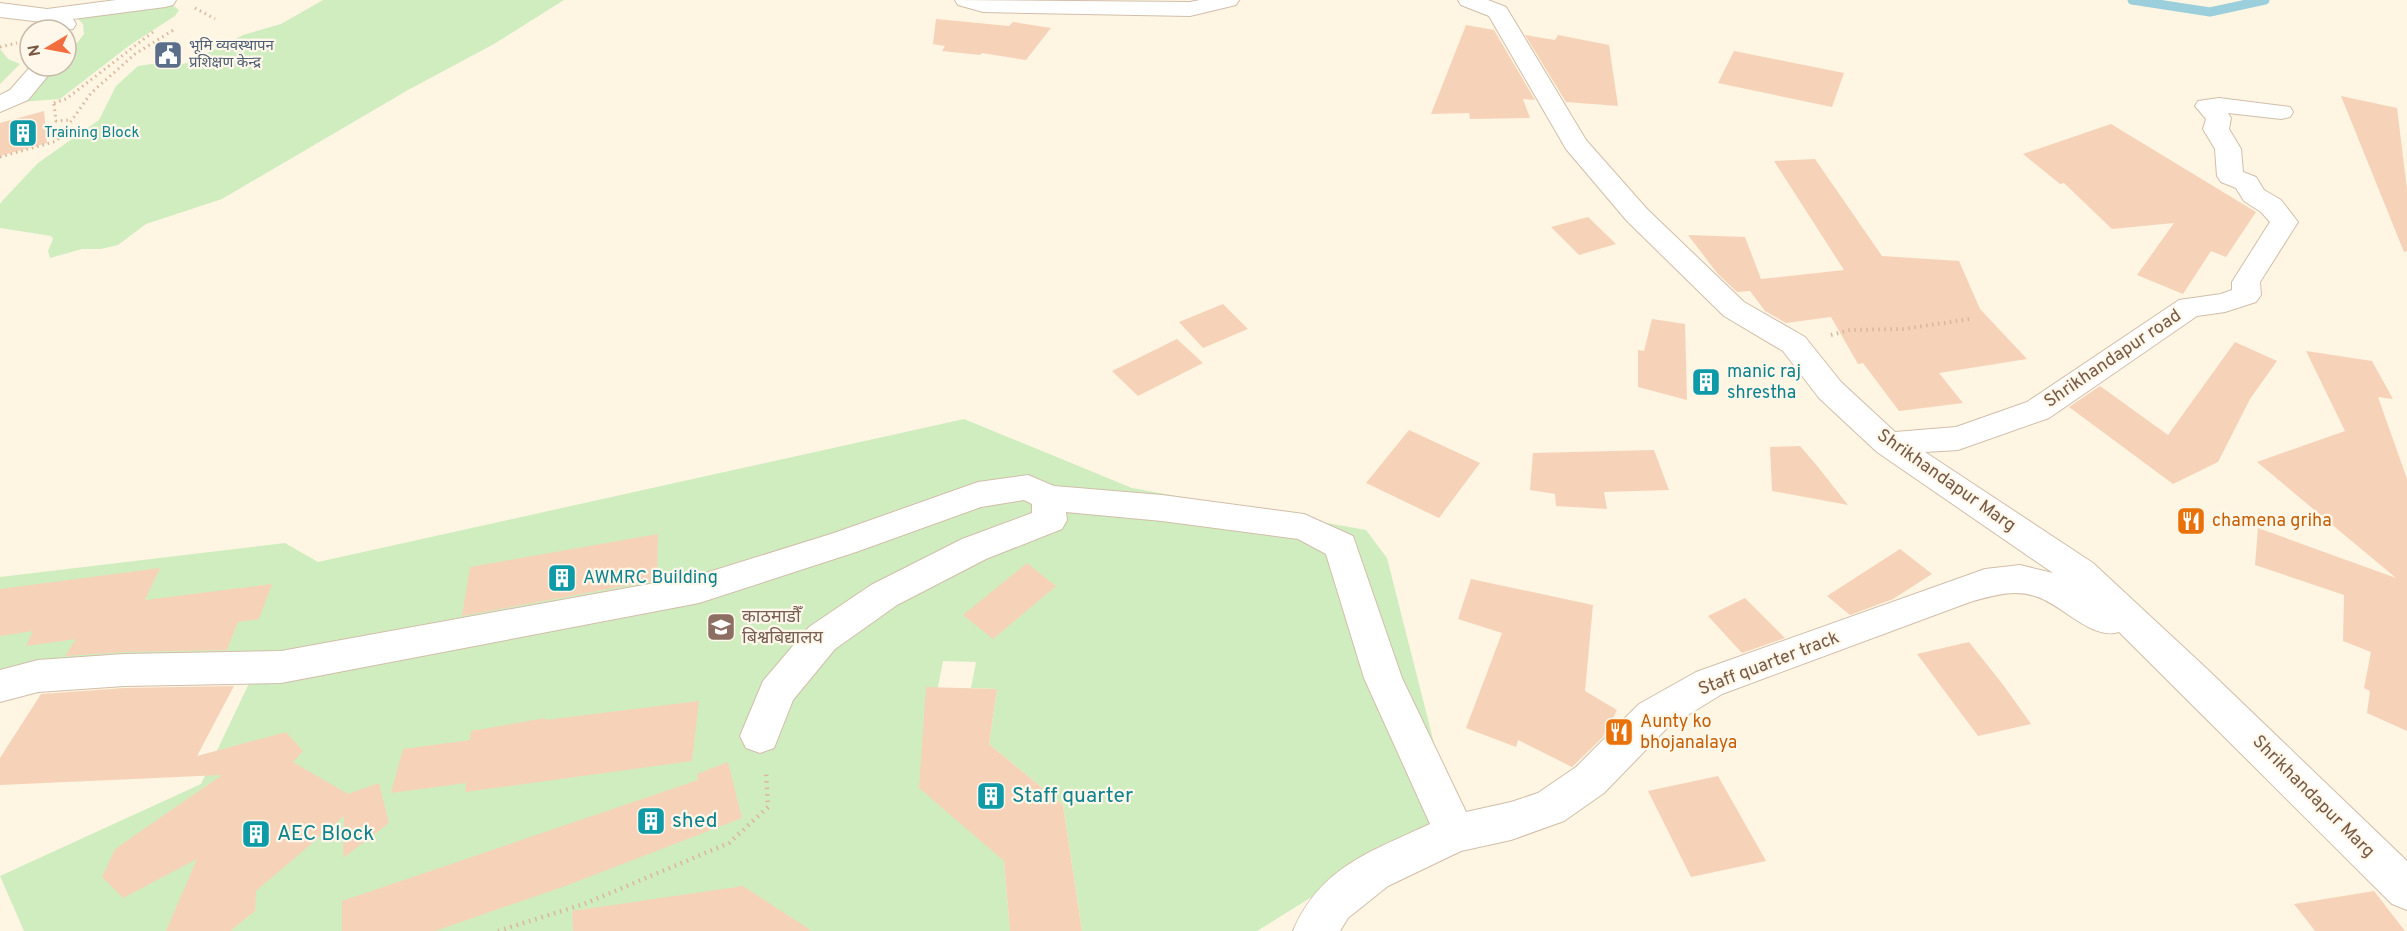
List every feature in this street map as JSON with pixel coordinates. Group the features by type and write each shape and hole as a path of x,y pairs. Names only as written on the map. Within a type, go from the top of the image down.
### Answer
{"street":[{"path":"46,16 165,0"},
{"path":"966,0 983,5 1190,9 1228,0"},
{"name":"Shrikhandapur Marg","path":"1469,0 1497,12 1575,144 1637,215 1734,309 1794,344 1830,390 1888,444 2080,573 2193,679 2407,890"},
{"path":"0,9 51,18"},
{"path":"0,105 19,95 34,78"},
{"name":"Shrikhandapur road","path":"1888,444 1958,438 2038,410 2188,308 2225,303 2246,295 2246,282 2284,222 2271,206 2253,195 2247,183 2230,176 2228,149 2216,129 2219,118 2207,106 2219,105 2281,111"},
{"path":"0,687 48,675 292,664 699,589 844,543 978,495 1028,487 1048,498 1162,508 1304,527 1341,546 1383,678 1455,833"},
{"path":"760,736 777,692 822,638 885,594 974,549 1050,520 1048,498"},
{"name":"Staff quarter track","path":"1315,931 1334,903 1373,872 1455,833 1511,821 1550,808 1590,780 1653,716 1709,684 1965,589 2006,578 2032,580 2071,596 2193,679"}],"path":[{"path":"192,17 200,11"},
{"path":"47,104 66,99 132,46 159,28"},
{"path":"0,157 57,141 91,93 135,54 176,28"},
{"path":"54,103 56,121 70,120"},
{"path":"1794,344 1807,343 1850,330 1903,329 1970,319"},
{"path":"498,931 584,904 729,843 768,807 766,763 760,736"}],"green space":[{"path":"323,0 564,0 494,44 408,90 222,199 146,224 118,245 101,249 82,249 50,258 48,251 53,239 51,236 0,228 0,204 4,199 38,163 99,120 116,86 138,66 151,64 172,66 187,63 243,35 281,24"},
{"path":"169,3 179,10 175,16 130,45 60,99 20,102 44,78 78,78 78,42 84,34 83,24 77,18"},
{"path":"0,49 8,59 18,63 18,66 0,84"},
{"name":"काठमाडौँ बिश्वबिद्यालय","path":"964,419 1132,488 1366,530 1387,558 1451,810 1257,931 1082,931 1063,805 989,744 997,689 971,688 976,662 943,661 938,687 1004,861 1010,931 24,931 0,876 201,784 254,673 0,672 0,577 285,543 318,562"}],"building":[{"path":"936,19 1009,26 1013,22 1051,28 1026,60 982,53 980,55 942,51 945,46 933,44"},
{"path":"1466,25 1494,30 1535,100 1523,99 1530,118 1470,119 1469,113 1431,114"},
{"path":"1525,35 1555,40 1558,35 1609,45 1618,106 1566,102"},
{"path":"1734,51 1844,73 1832,107 1718,83"},
{"path":"2341,96 2397,108 2407,189 2407,251 2404,252"},
{"name":"Training Block","path":"44,111 47,143 0,156 0,123"},
{"path":"2111,124 2256,212 2226,257 2211,251 2183,294 2137,275 2174,223 2112,229 2064,183 2060,184 2023,154"},
{"path":"1815,159 1882,256 1959,261 1980,309 2027,359 1939,373 1963,403 1899,411 1863,363 1858,364 1831,317 1786,323 1765,311 1750,291 1737,292 1717,273 1688,235 1745,237 1761,279 1844,270 1774,161"},
{"path":"1588,217 1616,244 1579,255 1551,227"},
{"path":"1223,304 1248,329 1203,348 1179,322"},
{"path":"1652,319 1685,324 1687,400 1638,387 1638,350 1644,351"},
{"path":"1177,339 1203,363 1138,396 1112,371"},
{"path":"2235,342 2277,361 2250,399 2218,462 2173,484 2069,407 2100,386 2168,435"},
{"path":"2306,351 2372,361 2393,399 2378,397 2407,479 2407,731 2367,713 2370,691 2364,688 2371,652 2343,641 2344,595 2255,565 2258,528 2396,578 2257,462 2345,431"},
{"path":"1409,430 1480,463 1439,518 1366,483"},
{"path":"1800,446 1848,505 1772,491 1770,447"},
{"path":"1654,450 1669,490 1604,492 1607,509 1556,506 1555,494 1530,490 1533,453"},
{"name":"AWMRC Building","path":"658,534 657,580 462,616 470,567"},
{"path":"1900,549 1932,574 1893,599 1850,615 1827,596"},
{"path":"1027,563 1056,586 993,639 963,615"},
{"path":"160,568 145,600 272,584 259,619 238,622 227,650 124,652 65,656 76,639 26,646 33,631 0,636 0,589"},
{"path":"1471,579 1593,605 1585,691 1617,710 1603,737 1572,767 1518,740 1516,747 1466,728 1502,633 1458,619"},
{"path":"1745,598 1785,638 1742,653 1708,616"},
{"path":"1969,642 2031,724 1978,736 1917,654"},
{"path":"234,686 197,756 286,732 303,751 293,762 348,794 379,783 389,823 343,858 344,816 256,891 255,911 230,931 166,931 197,859 123,898 102,877 115,849 222,775 0,785 0,758 41,694 124,688"},
{"name":"Staff quarter","path":"926,687 997,689 989,744 1063,805 1082,931 1010,931 1004,861 919,788"},
{"path":"699,701 692,761 465,792 466,783 391,793 403,749 470,740 471,731 546,718 545,720"},
{"path":"728,762 742,818 568,885 435,931 342,931 342,901 698,780 697,774"},
{"path":"1718,776 1766,861 1691,877 1648,791"},
{"path":"743,886 812,931 573,931 572,911"},
{"path":"2374,891 2405,931 2315,931 2294,904"}],"waterway":[{"path":"2132,0 2210,12 2265,0"}],"place":[{"name":"भूमि व्यवस्थापन प्रशिक्षण केन्द्र","path":"168,55"},
{"name":"Training Block","path":"23,133"},
{"name":"manic raj shrestha","path":"1706,382"},
{"name":"chamena griha","path":"2191,521"},
{"name":"AWMRC Building","path":"562,578"},
{"name":"काठमाडौँ बिश्वबिद्यालय","path":"721,627"},
{"name":"Aunty ko bhojanalaya","path":"1619,732"},
{"name":"Staff quarter","path":"991,796"},
{"name":"shed","path":"651,821"},
{"name":"AEC Block","path":"256,834"}]}
